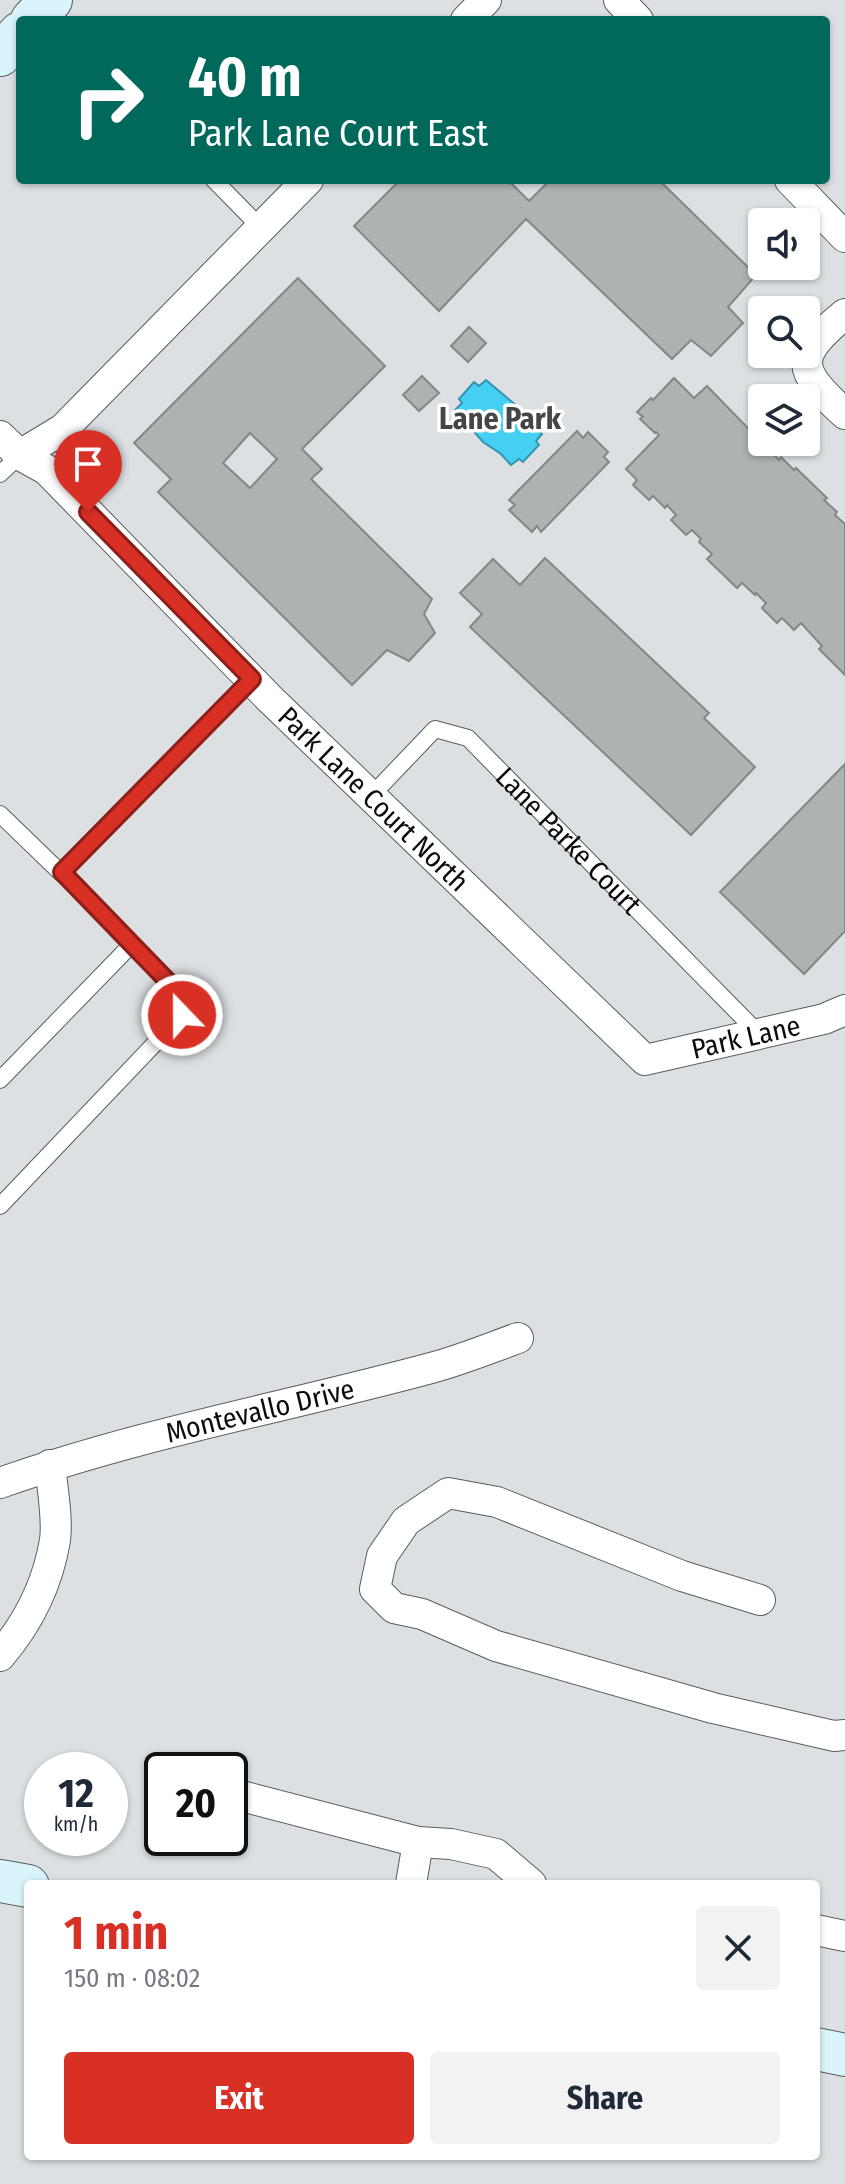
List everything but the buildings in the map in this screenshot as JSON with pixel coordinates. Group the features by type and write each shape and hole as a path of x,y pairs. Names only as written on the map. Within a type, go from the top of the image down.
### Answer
{"main road":[{"path":"0,55 16,39"},
{"path":"0,1881 24,1885"},
{"path":"820,2050 845,2055"}],"street":[{"path":"470,16 486,0"},
{"path":"619,0 634,16"},
{"path":"7,455 63,429 304,184"},
{"path":"794,184 845,237"},
{"path":"845,314 813,344 806,358 810,377 845,414"},
{"name":"Park Lane Court North","path":"7,455 47,470 269,698 645,1060"},
{"name":"Park Lane","path":"645,1060 824,1019 845,1010"},
{"name":"Montevallo Drive","path":"0,1483 156,1434 434,1367 518,1338"},
{"path":"0,1656 19,1633 43,1588 55,1537 50,1465"},
{"path":"760,1600 682,1576 497,1502 448,1493 406,1521 382,1556 375,1589 394,1608 422,1614 496,1646 713,1708 834,1736 845,1735"},
{"path":"248,1798 418,1842 451,1844 496,1854 526,1880"},
{"path":"412,1880 418,1842"},
{"path":"820,1931 845,1936"}],"lane":[{"path":"218,184 261,228"},
{"path":"62,872 252,679"},
{"name":"Lane Parke Court","path":"370,797 435,729 468,738 759,1034"},
{"path":"0,814 62,872 184,998 182,1015 0,1206"},
{"path":"0,1080 132,944"}],"water":[{"path":"486,380 518,407 542,434 536,441 539,445 523,462 519,459 511,465 483,442 455,410 462,403 459,399 474,382 479,386"}],"district":[{"name":"Lane Park","path":"500,419"}],"route":[{"path":"88,512 252,679 62,872 184,998 182,1015"}]}
